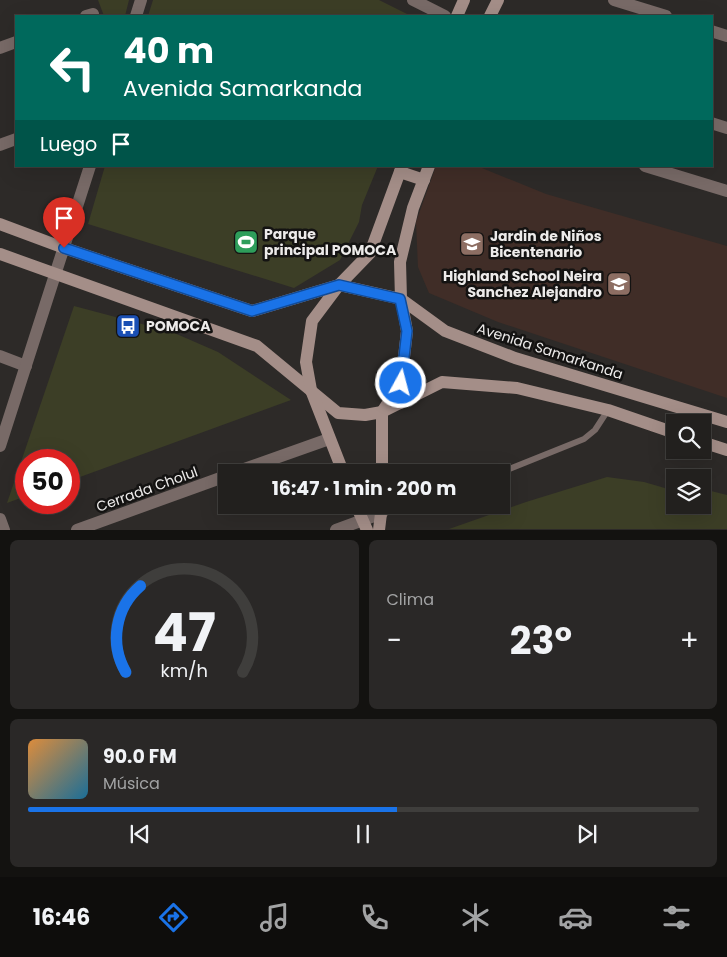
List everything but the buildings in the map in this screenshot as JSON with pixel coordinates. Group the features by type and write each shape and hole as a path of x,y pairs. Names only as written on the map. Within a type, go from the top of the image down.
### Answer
{"main road":[{"path":"457,15 464,0"},
{"path":"490,15 498,0"},
{"path":"382,464 382,412 401,383 407,331 400,299 400,262 413,208 429,167"},
{"path":"340,464 311,390 306,362 312,320 339,285 370,253 401,169 424,180"},
{"name":"Avenida Samarkanda","path":"0,224 64,248 252,311 339,285 400,299 445,331 515,358 727,422"},
{"path":"0,254 257,346 338,413 365,415 382,412 442,382 517,388 608,410 666,430"},
{"path":"711,445 727,450"},
{"path":"379,530 381,514"}],"street":[{"path":"136,15 140,0"},
{"path":"413,0 443,15"},
{"path":"614,0 663,15"},
{"path":"713,32 727,36"},
{"path":"0,48 15,42"},
{"path":"713,124 727,128"},
{"path":"0,145 15,139"},
{"path":"0,446 90,167"},
{"path":"648,167 727,191"},
{"path":"0,356 26,366"},
{"path":"259,464 329,439"},
{"name":"Cerrada Cholul","path":"77,530 218,479"},
{"path":"336,530 364,525 376,514"},
{"path":"0,519 4,530"}],"lane":[{"path":"510,469 584,439 595,430 608,410"}],"shaded area":[{"name":"Highland School Neira Sanchez Alejandro","path":"436,167 479,167 546,194 727,246 727,398 498,322 429,293 418,267 416,222"}],"green space":[{"path":"98,0 129,0 125,15 104,15"},
{"path":"153,0 379,0 409,15 148,15"},
{"name":"Parque principal POMOCA","path":"105,167 378,167 362,205 359,222 340,260 294,288 88,224"},
{"path":"74,306 172,332 218,352 291,400 80,477 80,449 25,449"},
{"path":"607,477 644,482 666,488 666,514 711,514 711,491 727,495 727,529 449,529 492,514 510,514 510,508"},
{"path":"15,479 15,500 7,503"}],"place":[{"name":"Parque principal POMOCA","path":"246,242"},
{"name":"Jardin de Niños Bicentenario","path":"472,244"},
{"name":"Highland School Neira Sanchez Alejandro","path":"619,284"},
{"name":"POMOCA","path":"128,326"}],"route":[{"path":"64,248 252,311 339,285 400,299 407,331 401,383"}]}
